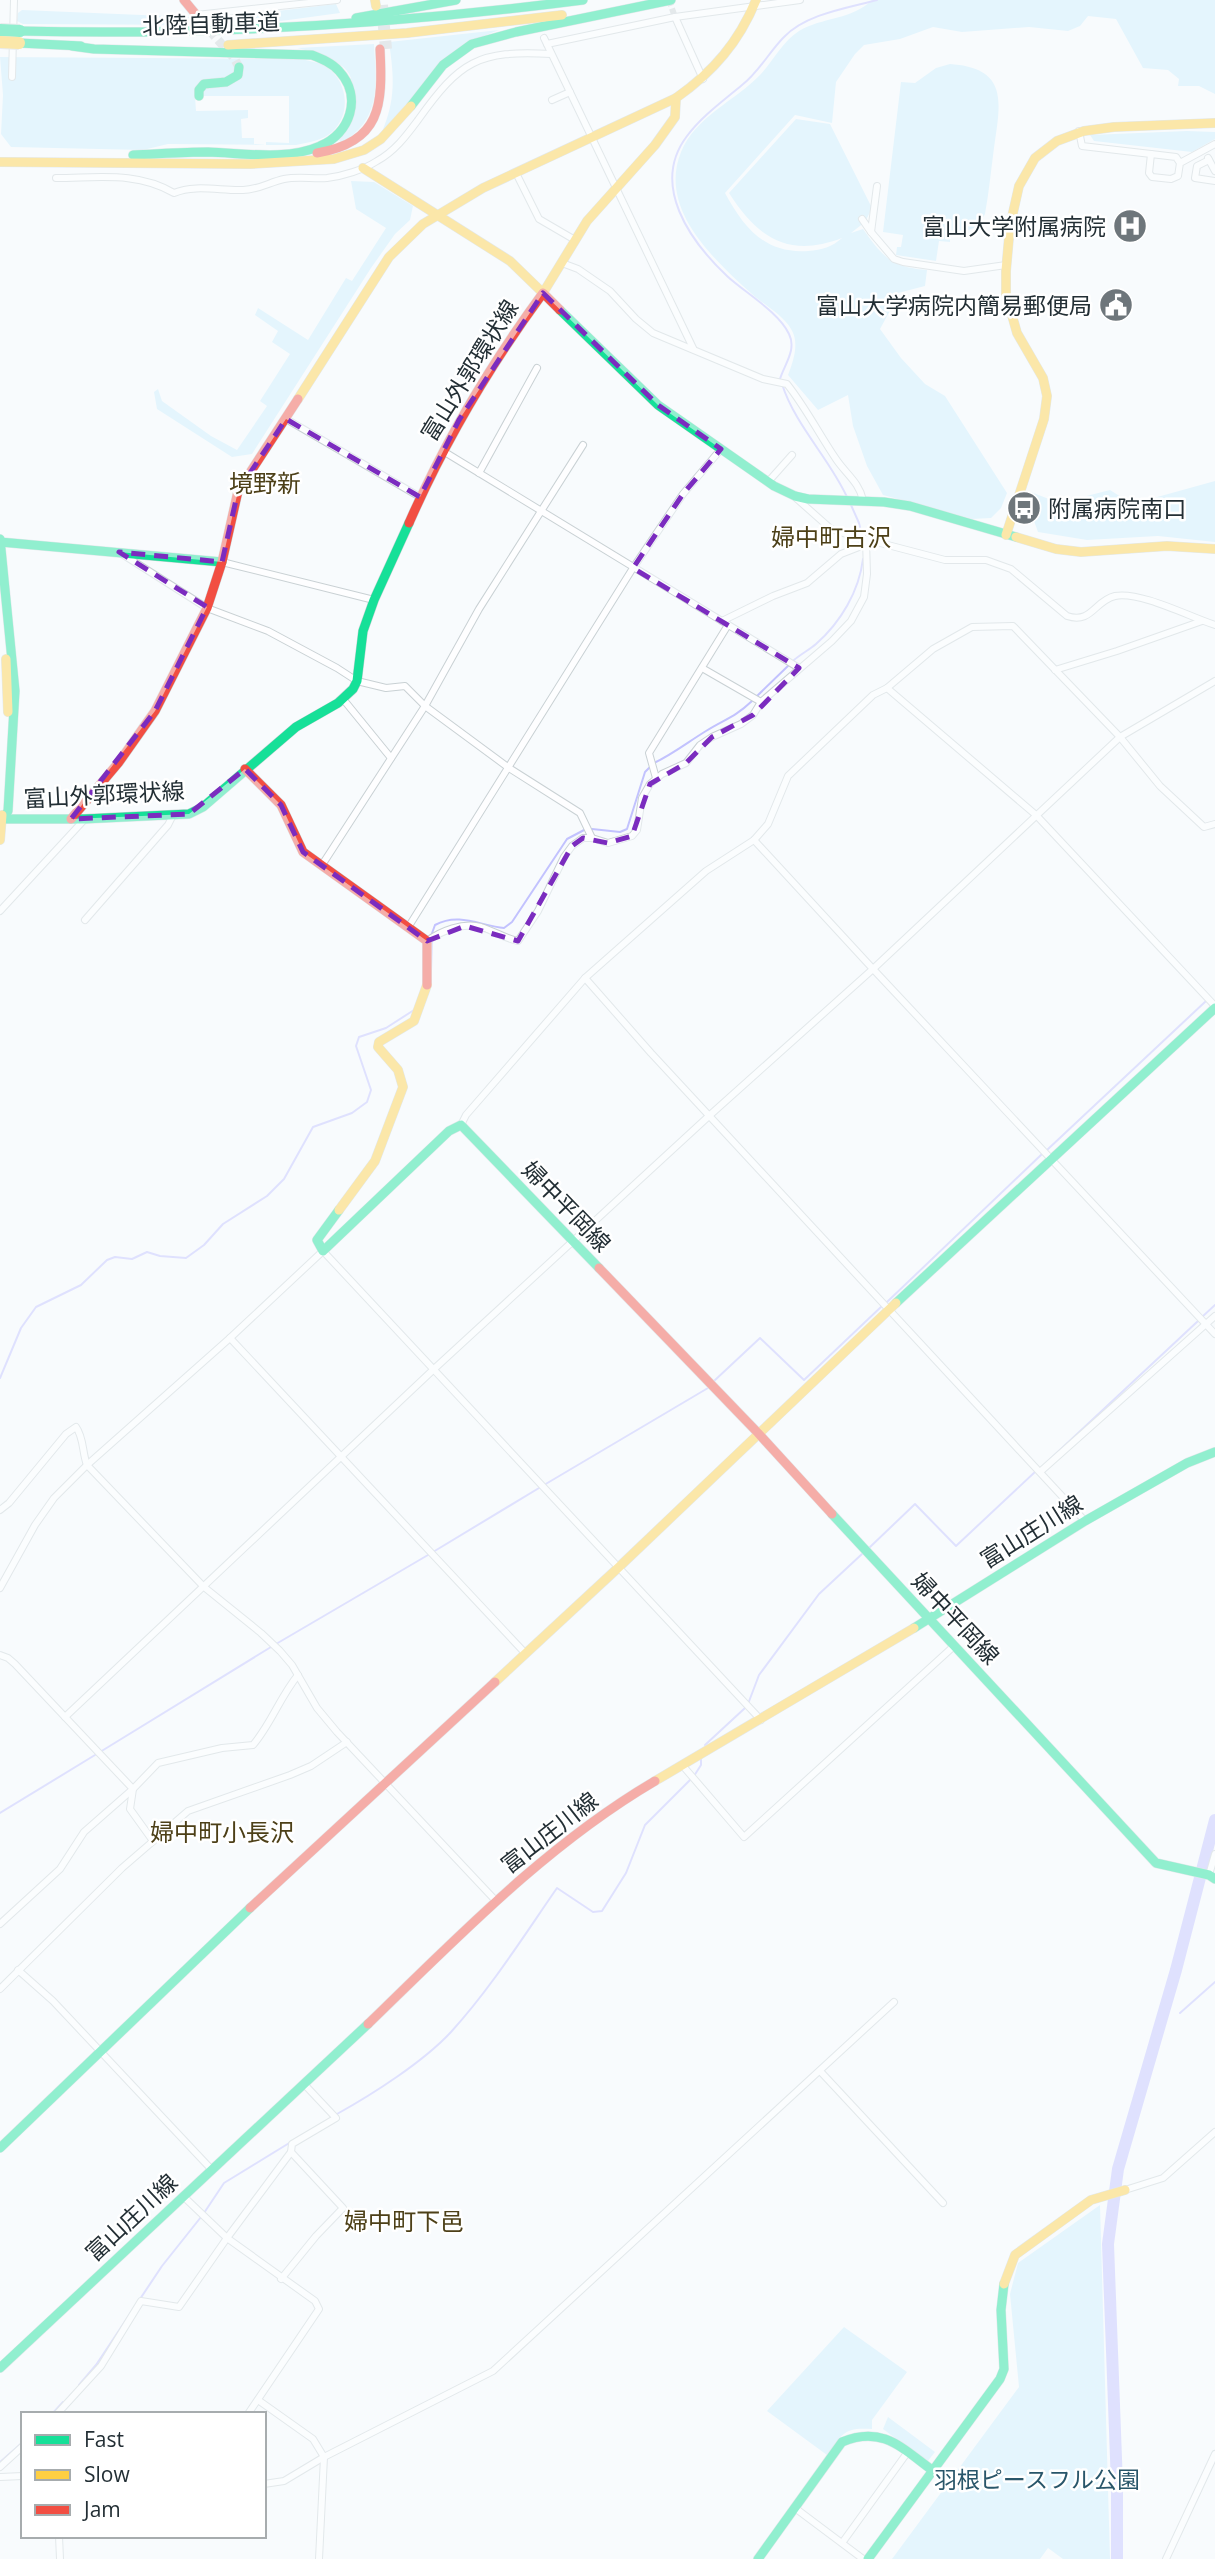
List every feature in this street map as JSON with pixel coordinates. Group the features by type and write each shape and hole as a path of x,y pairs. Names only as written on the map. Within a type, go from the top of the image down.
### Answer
{"main road":[{"path":"184,0 200,19"},
{"path":"276,30 456,0"},
{"name":"北陸自動車道","path":"0,42 19,37 276,30 408,21 583,0"},
{"path":"0,162 250,164 334,159 364,150 382,139 443,65 472,44 516,32 672,0"},
{"name":"北陸自動車道","path":"0,30 19,37 72,46 192,46 316,40 455,28 672,0"},
{"path":"71,820 155,711 207,608 222,562 238,491 389,257 414,229 472,194 676,98 703,79 729,51 755,3"},
{"path":"72,46 93,49 302,54 322,57 338,68 348,83 352,101 349,119 332,140 315,148 289,152"},
{"path":"0,154 318,153 338,150 355,142 368,130 376,115 381,97 383,49 388,88 381,121 363,144 334,159"},
{"path":"199,96 199,90 204,84 233,79 238,75 239,67"},
{"path":"363,168 510,261 542,293 587,221 675,117 676,98"},
{"path":"1006,535 1044,419 1047,401 1046,388 1020,341 1009,313 1006,294 1012,211 1023,174 1046,147 1079,131 1215,124"},
{"name":"富山外郭環状線","path":"1,819 71,820 189,814 203,807 296,727 343,699 357,681 363,631 420,497 443,451 503,348 542,293 657,405 768,482 795,496 910,506 1056,549 1081,552 1167,546 1215,550"},
{"path":"1,819 8,811 15,691 0,541 222,562"},
{"path":"0,592 8,722 0,840"},
{"path":"245,769 281,805 303,852 427,941 428,987 414,1021 379,1042 378,1047 397,1066 402,1074 403,1087 374,1161 317,1240 323,1251 449,1131 461,1125"},
{"path":"0,2148 386,1782 1215,1007"},
{"name":"婦中平岡線","path":"461,1125 758,1433 928,1620 1156,1863 1212,1877"},
{"name":"富山庄川線","path":"0,2368 496,1900 579,1831 648,1785 928,1620 1086,1521 1176,1468 1211,1452"},
{"path":"866,2559 1000,2379 1004,2369 1000,2291 1008,2266 1015,2255 1091,2200 1125,2190"},
{"path":"758,2559 842,2442 854,2435 883,2435 932,2470"}],"street":[{"path":"200,19 337,0"},
{"path":"693,348 545,41 755,3 800,0"},
{"path":"12,77 16,1"},
{"path":"675,17 703,79"},
{"path":"56,178 142,179 174,193 191,189 244,190 283,179 327,178 377,162 402,142 440,88 461,69 487,57 501,54 551,54"},
{"path":"552,100 570,92"},
{"path":"1079,131 1082,146 1151,154 1176,157 1180,163 1178,176 1171,179 1152,177 1149,173 1151,154"},
{"path":"1180,163 1215,144"},
{"path":"1204,150 1215,171"},
{"path":"1209,160 1197,166 1195,178 1215,180"},
{"path":"516,173 539,219 575,240"},
{"path":"871,232 877,186"},
{"path":"862,219 894,259 903,262 964,271 1006,265"},
{"path":"562,263 578,269 610,291 653,333 763,379 787,384 813,419 840,464 856,482 863,500"},
{"path":"479,473 537,368"},
{"path":"286,419 420,497"},
{"path":"322,865 425,706 479,609 583,445"},
{"path":"409,926 633,568 683,494 721,449"},
{"path":"443,451 799,668"},
{"path":"768,482 792,455"},
{"path":"795,496 804,508 831,529 944,560 986,560 1011,569 1067,616 1078,620 1113,596 1129,596 1150,600 1215,625"},
{"path":"656,778 649,753 702,668 725,623 772,596 807,583 841,554 859,547 866,540"},
{"path":"427,941 440,932 478,926 518,942 538,911 572,846 583,838 608,843 632,836 637,830 642,797 656,778 686,763 700,745 712,737 741,724 753,715 761,702 850,621 864,597 867,574 866,540"},
{"path":"119,552 207,608 268,631 357,681 386,688 405,686 425,706 509,768 580,813 592,838"},
{"path":"222,562 374,600"},
{"path":"1055,670 1202,621"},
{"path":"461,1125 466,1115 585,978 706,871 754,839 768,824 788,776 873,695 887,688 933,649 972,627 1013,626 1120,737 1160,786 1203,827 1215,824"},
{"path":"702,668 761,702"},
{"path":"65,1717 434,1369 710,1115 873,970 1120,737 1215,681"},
{"path":"887,688 1036,815 1215,1007"},
{"path":"343,699 391,758"},
{"path":"85,920 168,825 173,815"},
{"path":"0,911 84,819"},
{"path":"754,839 873,970 1053,1158 1215,1334"},
{"path":"585,978 1086,1521"},
{"path":"0,1588 46,1508 87,1465 323,1251 761,1720"},
{"path":"1041,1471 1215,1317"},
{"path":"230,1338 525,1653"},
{"path":"0,1510 18,1493 66,1433 76,1427 81,1435 82,1452 87,1465 204,1587 261,1633 292,1665 317,1708 496,1900"},
{"path":"682,1766 744,1837 954,1646"},
{"path":"0,1656 15,1664 133,1789"},
{"path":"0,1924 60,1869 84,1832 158,1763 222,1748 253,1745 263,1733 284,1692 298,1675"},
{"path":"0,1989 153,1841 188,1811 311,1766 347,1742"},
{"path":"133,1789 130,1809 153,1841"},
{"path":"1212,1877 1215,1854"},
{"path":"18,1970 53,2001 212,2170"},
{"path":"266,2484 284,2481 324,2456 494,2371 894,2002"},
{"path":"820,2071 943,2203"},
{"path":"59,2412 100,2366 141,2301 179,2307 291,2152 292,2144 336,2118 304,2084"},
{"path":"1125,2190 1163,2178 1215,2132"},
{"path":"281,2278 343,2208 291,2152"},
{"path":"183,2196 227,2238 315,2301 319,2309 249,2412"},
{"path":"258,2400 313,2439 324,2456 319,2559"},
{"path":"0,2468 21,2448"},
{"path":"842,2543 907,2453"},
{"path":"1166,2559 1215,2454"},
{"path":"0,2477 21,2476"},
{"path":"795,2508 866,2559"},
{"path":"59,2538 60,2559"}],"highlighted area":[{"path":"543,293 658,405 721,449 683,494 633,568 799,668 753,715 712,737 686,763 650,784 632,836 608,843 583,838 572,846 518,941 465,926 427,941 303,852 281,805 245,769 189,814 71,819 155,711 207,607 119,552 222,562 238,491 286,419 420,497 459,420"}],"green space":[{"path":"872,0 1215,0 1215,94 1199,86 1178,86 1179,79 1168,70 1143,68 1116,19 1088,16 1080,26 1068,31 1029,27 962,32 933,27 900,39 864,45 836,82 832,123 795,115 725,193 748,228 768,243 793,251 822,249 834,244 842,238 806,246 777,240 752,222 729,193 796,119 830,124 872,208 865,222 851,233 863,229 889,259 915,269 927,270 925,286 894,294 892,307 880,329 901,358 925,384 945,396 1007,493 1001,508 991,518 972,519 883,495 867,466 853,426 848,395 818,410 788,375 794,358 795,340 788,324 706,249 683,213 677,193 676,173 681,152 687,140 706,119 760,75 793,35 808,26 846,15"},
{"path":"336,4 340,13 259,24 208,25 209,16"},
{"path":"22,10 190,17 200,25 23,24 17,21 18,13"},
{"path":"499,30 471,41 382,132 390,109 393,88 389,42"},
{"path":"374,44 375,87 370,112 354,134 341,143 339,140 349,106 351,78 340,64 297,48"},
{"path":"0,57 299,59 312,61 333,72 343,88 345,107 343,116 332,132 320,139 296,145 266,145 266,142 289,143 289,96 195,96 196,111 248,110 248,118 241,119 242,138 254,138 254,144 263,145 168,144 143,150 11,147 1,134 3,95"},
{"path":"950,64 969,67 983,73 992,81 997,91 998,117 985,214 978,226 950,238 950,242 939,241 936,261 896,255 903,235 883,232 901,82 915,83 936,68"},
{"path":"1215,132 1215,139 1192,152 1094,141 1090,135"},
{"path":"351,181 374,182 413,206 410,220 395,234 371,268 252,454 232,457 157,409 154,392 158,389 162,401 211,436 237,450 267,406 260,401 290,354 272,342 278,331 255,315 258,308 308,340 346,278 352,281 386,228 356,209"},
{"path":"1215,481 1215,542 1158,536 1087,540 1038,532 1029,507 1031,492 1059,503 1110,490 1132,504"},
{"name":"羽根ピースフル公園","path":"1100,2205 1110,2559 1063,2559 1048,2548 1040,2559 892,2559 1019,2387 1010,2294 1018,2263"},
{"path":"844,2327 907,2372 872,2420 872,2429 855,2429 845,2433 827,2455 767,2411"},
{"path":"888,2417 935,2452 927,2462 883,2429"}],"waterway":[{"path":"780,379 791,352 789,334 769,310 734,282 700,246 679,211 672,174 677,155 687,136 713,109 748,80 793,29 815,17 877,0"},
{"path":"782,384 795,413 847,497"},
{"path":"851,505 862,536"},
{"path":"794,660 816,644 841,616 853,594 863,559"},
{"path":"756,697 790,664"},
{"path":"654,763 735,715 752,701"},
{"path":"592,829 620,832 627,829 645,772 650,767"},
{"path":"431,936 435,925 453,920 504,928 512,922 567,839 586,829"},
{"path":"431,971 432,942"},
{"path":"1047,1150 1206,1001"},
{"path":"0,1378 21,1328 36,1307 81,1285 107,1260 115,1257 132,1259 147,1252 186,1258 204,1245 223,1224 267,1196 284,1179 313,1127 352,1113 367,1102 371,1090 356,1046 359,1037 386,1028 414,1010"},
{"path":"887,1302 1042,1154"},
{"path":"1202,1317 1215,1305"},
{"path":"714,1381 760,1338 804,1380 882,1306"},
{"path":"1046,1463 1198,1321"},
{"path":"544,1485 708,1388"},
{"path":"869,1548 915,1504 956,1546 1036,1471"},
{"path":"433,1552 539,1488"},
{"path":"748,1704 759,1675 819,1594 862,1554"},
{"path":"276,1644 428,1555"},
{"path":"100,1752 271,1647"},
{"path":"705,1745 745,1708"},
{"path":"0,1813 95,1755"},
{"path":"694,1776 701,1765 701,1759"},
{"path":"337,2114 397,2077 451,2032 493,1980 557,1888 593,1912 602,1911 626,1873 645,1825 690,1780"},
{"path":"1117,2559 1117,2485 1108,2244 1118,2169 1176,1970 1215,1820"},
{"path":"1180,2013 1215,1982"},
{"path":"204,2213 224,2183 299,2137"},
{"path":"79,2385 96,2365 162,2266 201,2217"},
{"path":"54,2412 63,2402"},
{"path":"0,2462 21,2444"}],"tunnel":[{"path":"669,0 675,17"},
{"path":"382,5 386,49"},
{"path":"209,30 239,67"}],"traffic: fast":[{"path":"356,18 456,0"},
{"path":"20,31 232,30 373,22 583,0"},
{"path":"411,106 443,65 472,44 516,32 671,0"},
{"path":"0,30 20,31"},
{"path":"19,43 81,46"},
{"path":"72,46 94,49 312,55 336,68 350,92 350,114 346,124 330,140 307,151 279,155 208,152 133,155"},
{"path":"199,96 199,90 204,84 226,82 238,75 239,67"},
{"path":"560,310 658,405 774,486 808,499 884,502 910,506 1016,537"},
{"path":"0,819 84,819 189,814 203,807 296,727 338,703 353,689 357,681 363,631 409,523"},
{"path":"0,539 15,691 8,811 3,819"},
{"path":"0,542 222,562"},
{"path":"896,1303 1215,1008"},
{"path":"339,1210 317,1240 323,1251 449,1131 461,1125 599,1268"},
{"path":"914,1628 1085,1521 1187,1463 1215,1452"},
{"path":"832,1514 1156,1863 1209,1875 1215,1879"},
{"path":"0,2148 250,1908"},
{"path":"0,2368 368,2024"},
{"path":"868,2559 1000,2379 1004,2369 1001,2310 1004,2284"},
{"path":"758,2559 842,2442 869,2436 891,2441 932,2470"}],"traffic: slow":[{"path":"375,0 376,6"},
{"path":"363,168 510,261 543,293 587,221 655,145 675,117 676,98 702,78 724,55 742,29 756,0"},
{"path":"228,45 407,33 562,15"},
{"path":"0,42 19,43"},
{"path":"298,399 389,257 423,224 483,188 676,98"},
{"path":"0,162 250,164 334,159 364,150 381,139 411,106"},
{"path":"1006,535 1044,419 1047,396 1043,378 1017,333 1006,294 1010,226 1019,186 1035,158 1057,141 1084,131 1114,127 1215,123"},
{"path":"1016,537 1056,549 1081,552 1167,546 1215,549"},
{"path":"6,659 8,712"},
{"path":"0,840 2,815"},
{"path":"339,1210 375,1161 403,1087 398,1070 378,1047 379,1042 414,1021 427,985"},
{"path":"495,1682 896,1303"},
{"path":"655,1781 914,1628"},
{"path":"1004,2284 1015,2255 1091,2200 1125,2190"}],"traffic: jam":[{"path":"184,0 203,23"},
{"path":"317,153 338,148 354,140 366,130 374,118 380,88 380,49"},
{"path":"409,523 470,404 543,293 560,310"},
{"path":"71,819 119,762 155,711 207,608 222,562 238,491 298,399"},
{"path":"245,769 281,805 303,852 427,941 427,985"},
{"path":"599,1268 832,1514"},
{"path":"250,1908 495,1682"},
{"path":"368,2024 540,1863 615,1806 655,1781"}],"place":[{"name":"富山大学附属病院","path":"1130,226"},
{"name":"富山大学病院内簡易郵便局","path":"1116,305"},
{"name":"附属病院南口","path":"1024,508"}],"district":[{"name":"境野新","path":"265,482"},
{"name":"婦中町古沢","path":"831,536"},
{"name":"婦中町小長沢","path":"222,1831"},
{"name":"婦中町下邑","path":"404,2220"}]}
